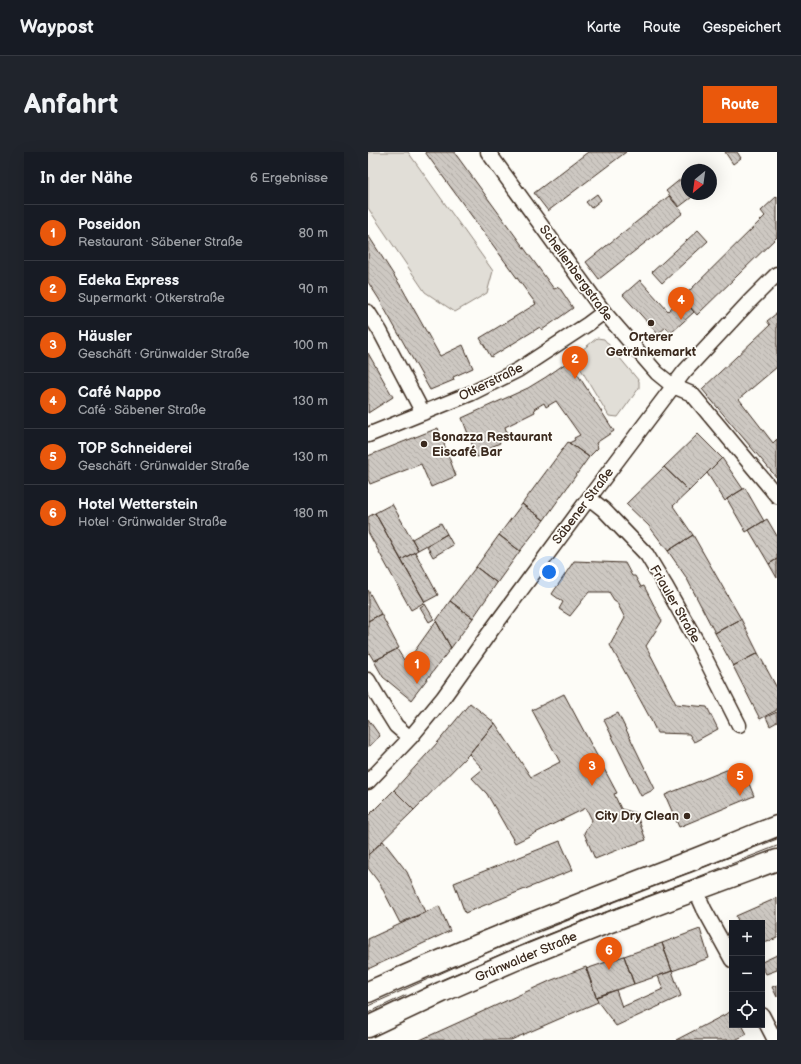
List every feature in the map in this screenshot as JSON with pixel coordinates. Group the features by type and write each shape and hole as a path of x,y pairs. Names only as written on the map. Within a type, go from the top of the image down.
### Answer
{"main road":[{"path":"368,992 455,954 777,826"},
{"name":"Grünwalder Straße","path":"368,1027 442,992 520,958 597,927 777,860"}],"street":[{"name":"Schellenbergstraße","path":"488,152 604,312 657,373 673,386 692,394 777,496"},
{"name":"Säbener Straße","path":"368,782 410,738 443,698 589,498 684,372 777,274"},
{"path":"368,312 424,413"},
{"name":"Otkerstraße","path":"368,435 472,393 518,370 604,312"},
{"name":"Friauler Straße","path":"589,498 603,509 646,555 665,585 697,642 739,725"},
{"path":"368,680 396,726 410,738"},
{"path":"696,891 704,909 730,956"},
{"path":"765,1022 775,1040"}],"shaded area":[{"path":"368,152 408,152 493,271 487,293 455,312 425,292 368,208"},
{"path":"597,338 604,339 639,381 639,388 618,417 609,416 579,366 583,362 577,354"}],"building":[{"path":"425,152 454,152 554,289 559,287 573,308 542,330 540,327 491,357 480,338 536,304"},
{"path":"588,152 626,152 548,211 534,193"},
{"path":"725,152 737,152 741,158 733,164"},
{"path":"681,179 681,200 688,200 679,207 666,191"},
{"path":"597,194 601,200 591,208 586,202"},
{"path":"669,196 683,213 599,279 586,262"},
{"path":"777,196 777,237 697,315 682,298 765,216 761,211"},
{"path":"698,230 708,241 662,283 652,272"},
{"path":"368,235 402,288 440,356 463,345 473,368 453,377 454,380 430,390 368,282"},
{"path":"640,280 668,311 682,298 694,312 671,333 666,327 658,334 623,295"},
{"path":"777,313 777,367 739,399 773,443 777,439 777,478 702,389 770,325 767,321"},
{"path":"368,353 393,397 368,413"},
{"path":"577,357 581,362 577,364 574,360"},
{"path":"569,361 614,431 596,443 598,448 589,457 569,443 580,435 556,401 546,407 544,403 534,409 535,412 505,427 507,433 498,438 500,443 491,447 493,451 477,457 462,418 528,388"},
{"path":"438,428 456,476 431,487 421,464 370,484 368,479 368,456"},
{"path":"698,434 722,458 689,491 664,467"},
{"path":"568,442 589,457 544,520 522,504"},
{"path":"722,458 743,489 725,501 707,473"},
{"path":"664,467 689,491 673,506 693,535 668,551 649,526 626,504"},
{"path":"745,488 764,521 746,532 727,499"},
{"path":"392,504 418,550 401,560 375,513"},
{"path":"522,504 544,520 520,551 499,535"},
{"path":"375,513 425,602 411,610 368,532 368,517"},
{"path":"767,519 777,536 777,559 769,564 749,530"},
{"path":"441,523 447,534 418,550 412,539"},
{"path":"447,534 453,545 433,557 427,546"},
{"path":"499,535 520,551 497,583 476,567"},
{"path":"693,535 741,619 715,633 686,577 668,551"},
{"path":"415,552 438,595 425,602 401,560"},
{"path":"777,559 777,578 769,564"},
{"path":"574,561 625,563 632,576 635,576 641,587 644,586 662,621 646,646 676,704 707,707 718,729 694,742 689,734 657,733 610,645 625,618 616,601 609,592 589,592 570,616 559,609 563,602 552,594"},
{"path":"476,567 497,583 473,618 450,601"},
{"path":"368,590 381,614 368,621"},
{"path":"450,601 473,618 451,648 436,621"},
{"path":"425,604 434,619 429,622 420,607"},
{"path":"381,614 399,648 374,661 368,651 368,621"},
{"path":"741,619 758,653 733,666 715,633"},
{"path":"436,621 451,648 411,700 383,677 374,661 397,649 404,660 410,654 411,656"},
{"path":"758,653 777,688 777,710 760,719 733,666"},
{"path":"564,694 617,793 614,794 621,809 636,813 646,840 595,859 584,833 592,820 586,808 515,843 487,794 472,778 483,769 469,754 495,723 531,777 560,762 532,710"},
{"path":"470,703 495,723 469,754 414,810 394,790 438,742"},
{"path":"777,712 777,722 770,726 766,717"},
{"path":"618,713 655,789 641,796 604,720"},
{"path":"368,719 380,736 368,747"},
{"path":"741,764 754,796 679,827 665,795"},
{"path":"394,790 414,810 368,855 368,816"},
{"path":"383,841 407,872 425,912 400,923 380,884 368,868 368,855"},
{"path":"560,841 573,870 465,913 454,883"},
{"path":"777,898 777,938 765,943 765,920 738,920 736,916"},
{"path":"439,906 450,931 368,969 368,939"},
{"path":"700,929 709,958 672,971 662,943"},
{"path":"662,943 672,971 634,984 624,956"},
{"path":"777,955 777,970 766,974 765,961"},
{"path":"624,956 634,984 596,997 586,969"},
{"path":"586,967 598,1002 511,1040 420,1040 552,980"},
{"path":"672,971 681,996 616,1026 596,997 616,990 622,1007 663,989 658,976"},
{"path":"777,985 777,997 772,987"},
{"path":"729,1013 729,1028 744,1028 747,1034 735,1040 676,1040"}],"tram line":[{"path":"368,1006 526,935 777,839"},
{"path":"441,980 529,942 777,846"},
{"path":"368,1013 406,995"}],"place":[{"name":"Café Nappo","path":"681,320"},
{"name":"Orterer Getränkemarkt","path":"651,323"},
{"name":"Edeka Express","path":"575,379"},
{"name":"Bonazza Restaurant Eiscafé Bar","path":"424,444"},
{"name":"Poseidon","path":"417,684"},
{"name":"Häusler","path":"592,786"},
{"name":"TOP Schneiderei","path":"740,796"},
{"name":"City Dry Clean","path":"687,816"},
{"name":"Hotel Wetterstein","path":"609,970"}]}
